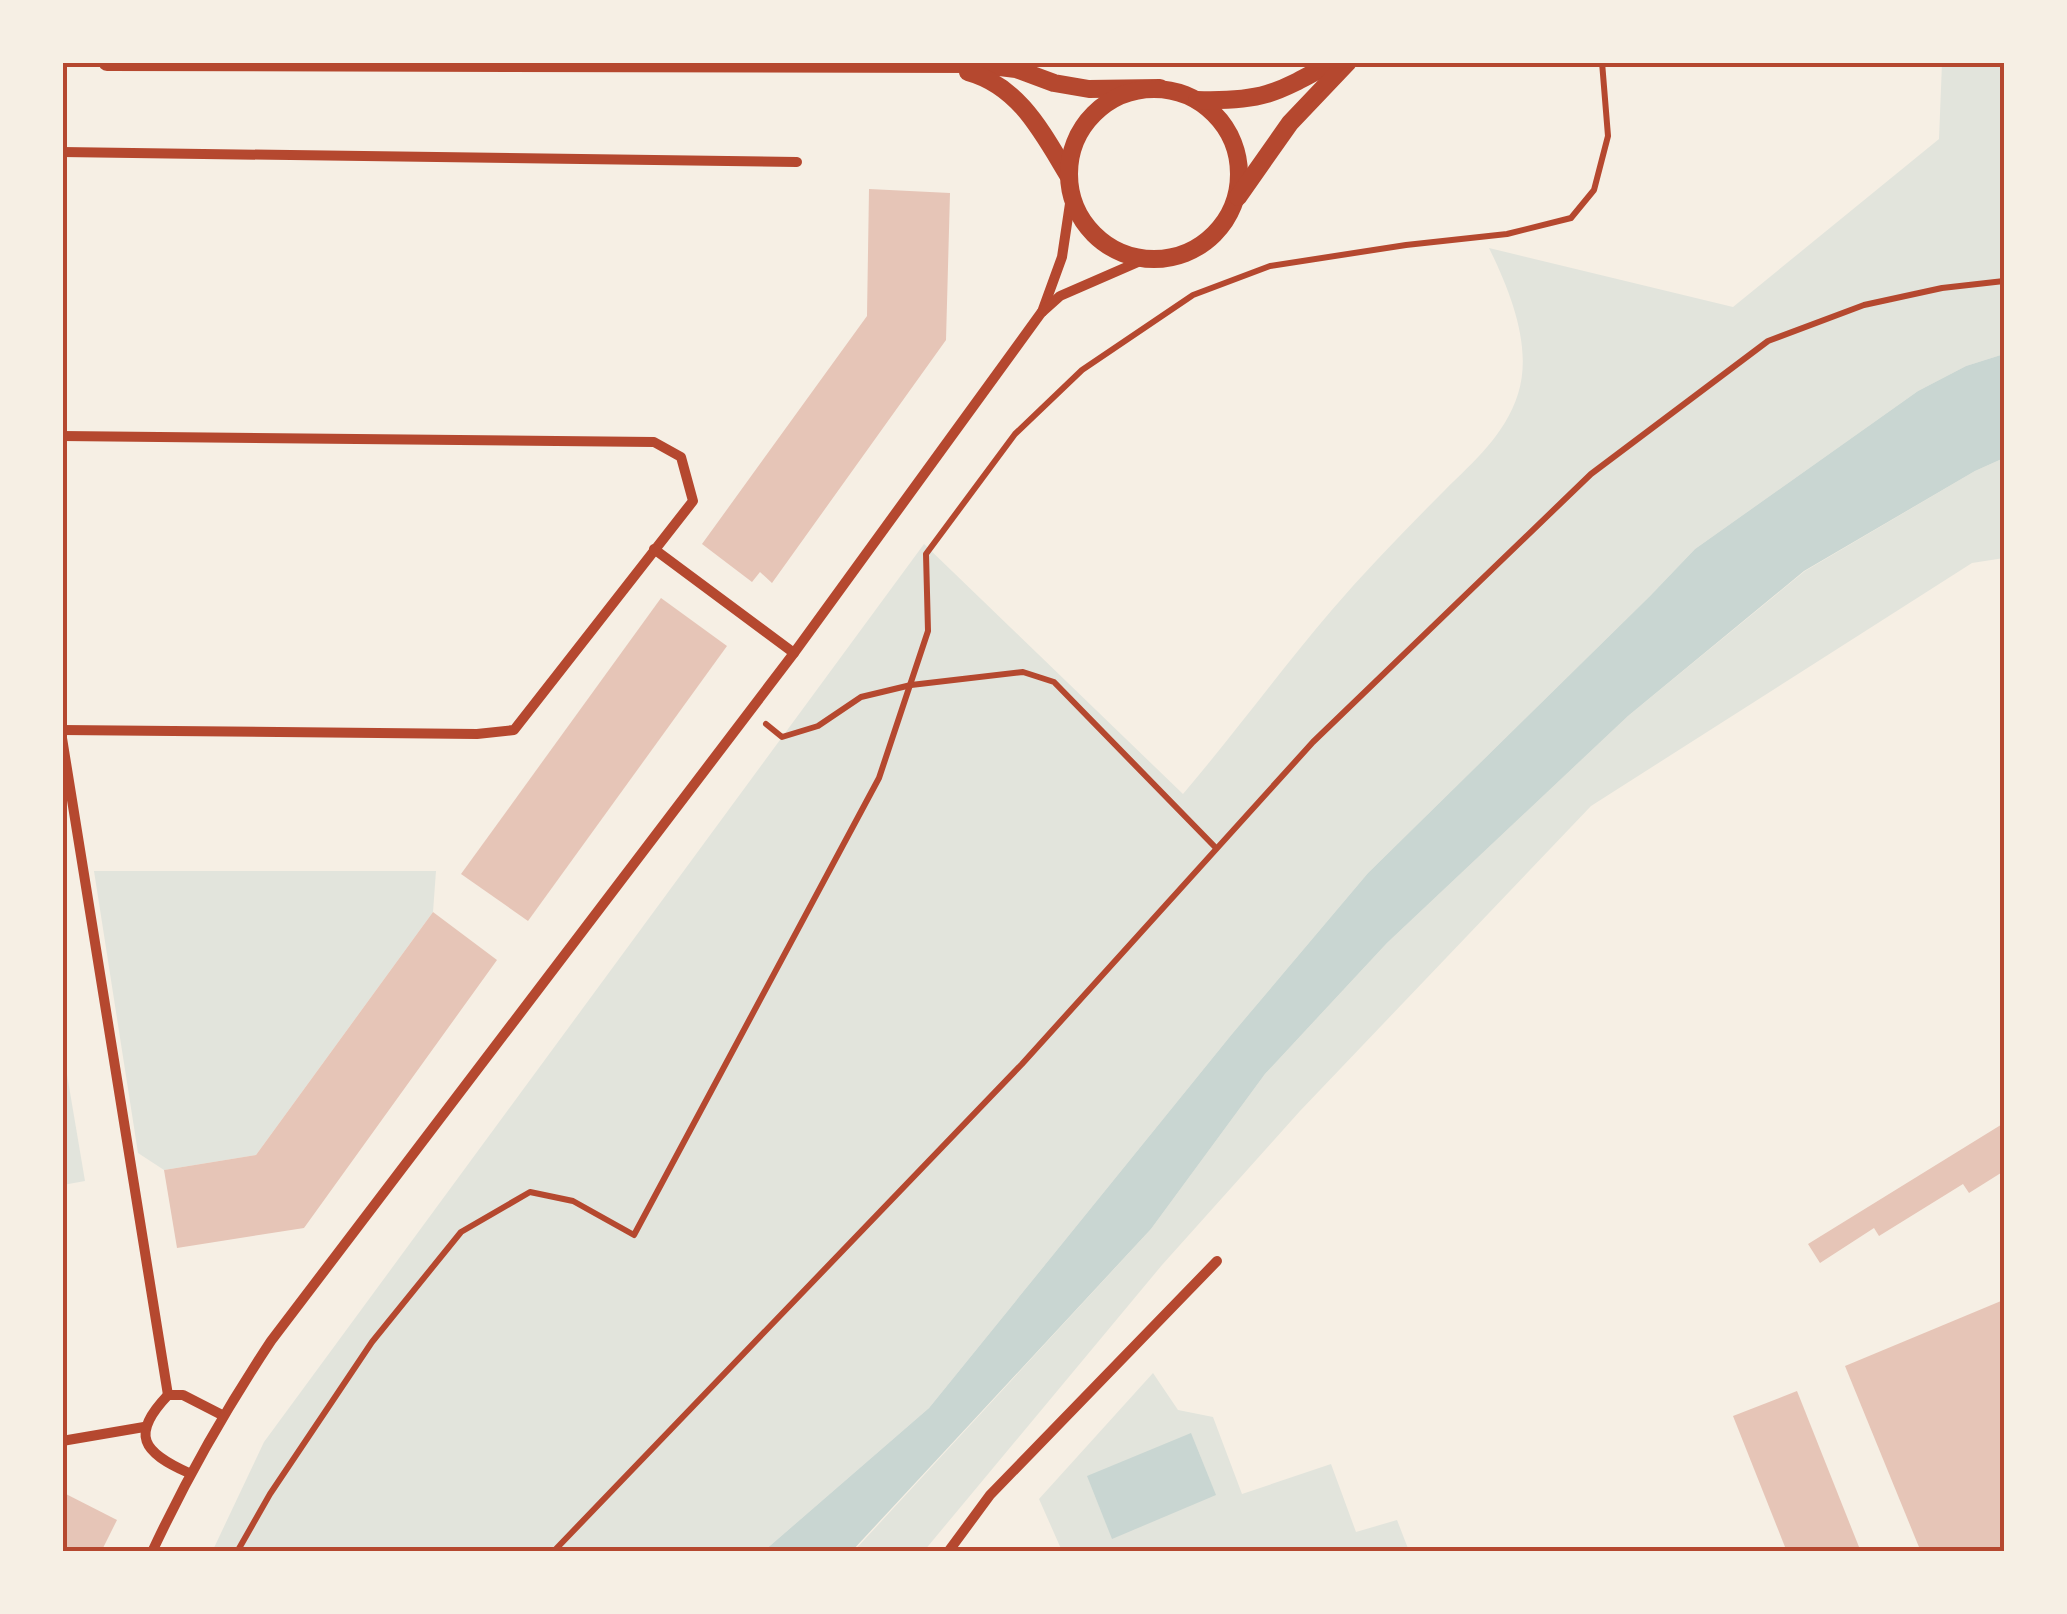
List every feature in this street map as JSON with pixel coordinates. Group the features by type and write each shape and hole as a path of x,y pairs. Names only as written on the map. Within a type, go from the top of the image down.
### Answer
{"street":[{"path":"107,62 976,64 1016,69 1089,89 1160,88"},
{"path":"1194,100 1241,101 1278,93 1333,62"},
{"path":"152,1552 189,1473 271,1341 794,653 1041,313 1060,296 1145,259 1181,254 1210,238 1290,123 1348,62"},
{"path":"948,66 988,77 1022,104 1068,175 1072,197 1069,228 1041,313"},
{"path":"1068,175 1075,141 1092,115 1112,98 1140,88 1160,88 1178,91 1206,105 1227,129 1238,156 1235,202"},
{"path":"62,152 796,162"},
{"path":"1072,197 1089,230 1104,243 1145,259"},
{"path":"62,436 654,442 681,457 693,502 514,730 457,734 62,734 168,1395"},
{"path":"654,549 794,653"},
{"path":"948,1552 990,1495 1217,1260"},
{"path":"189,1473 167,1464 148,1446 144,1427 151,1414 168,1395 183,1395 222,1416"},
{"path":"62,1441 144,1427"}],"path":[{"path":"237,1552 270,1494 372,1342 460,1232 530,1192 574,1201 634,1235 879,778 928,631 926,554 1015,434 1082,370 1193,295 1270,266 1507,234 1571,218 1594,190 1608,136 1602,62"},
{"path":"553,1552 1022,1064 1314,742 1592,474 1768,342 1864,304 1942,288 2004,281"},
{"path":"749,712 782,737 818,726 861,697 911,686 1022,672 1054,682 1216,848"}],"shaded area":[{"path":"1942,63 2004,63 2004,354 1966,366 1918,391 1695,549 1368,873 1232,1034 929,1408 764,1551 212,1552 264,1442 924,544 1183,794 1331,611 1477,458 1505,422 1518,394 1523,357 1517,320 1489,248 1733,307 1939,139"},
{"path":"2004,354 2004,458 1804,571 1628,716 1387,943 1265,1074 1151,1229 852,1551 764,1551 929,1408 1232,1034 1368,873 1695,549 1918,391 1966,366"},
{"path":"2004,458 2004,558 1972,563 1591,806 1300,1111 1162,1265 924,1551 853,1552 1151,1229 1265,1074 1387,943 1628,716 1805,571 1975,471"},
{"path":"94,871 436,871 433,912 256,1155 164,1170 138,1153"},
{"path":"62,1045 85,1181 63,1185 62,1185"},
{"path":"1153,1373 1178,1410 1213,1417 1242,1494 1331,1464 1356,1532 1397,1520 1409,1551 1062,1551 1039,1499"},
{"path":"1191,1433 1216,1495 1112,1539 1087,1476"}],"building":[{"path":"869,189 950,193 946,340 772,583 760,572 752,582 702,544 867,316"},
{"path":"661,598 727,646 528,921 461,874"},
{"path":"433,912 497,960 304,1228 177,1248 164,1170 256,1155"},
{"path":"2004,1123 2004,1171 1969,1193 1963,1184 1879,1236 1874,1228 1820,1263 1808,1244"},
{"path":"2001,1301 2004,1552 1921,1552 1845,1366"},
{"path":"1797,1391 1861,1552 1787,1552 1733,1416"},
{"path":"62,1492 117,1520 101,1552 62,1552"}]}
